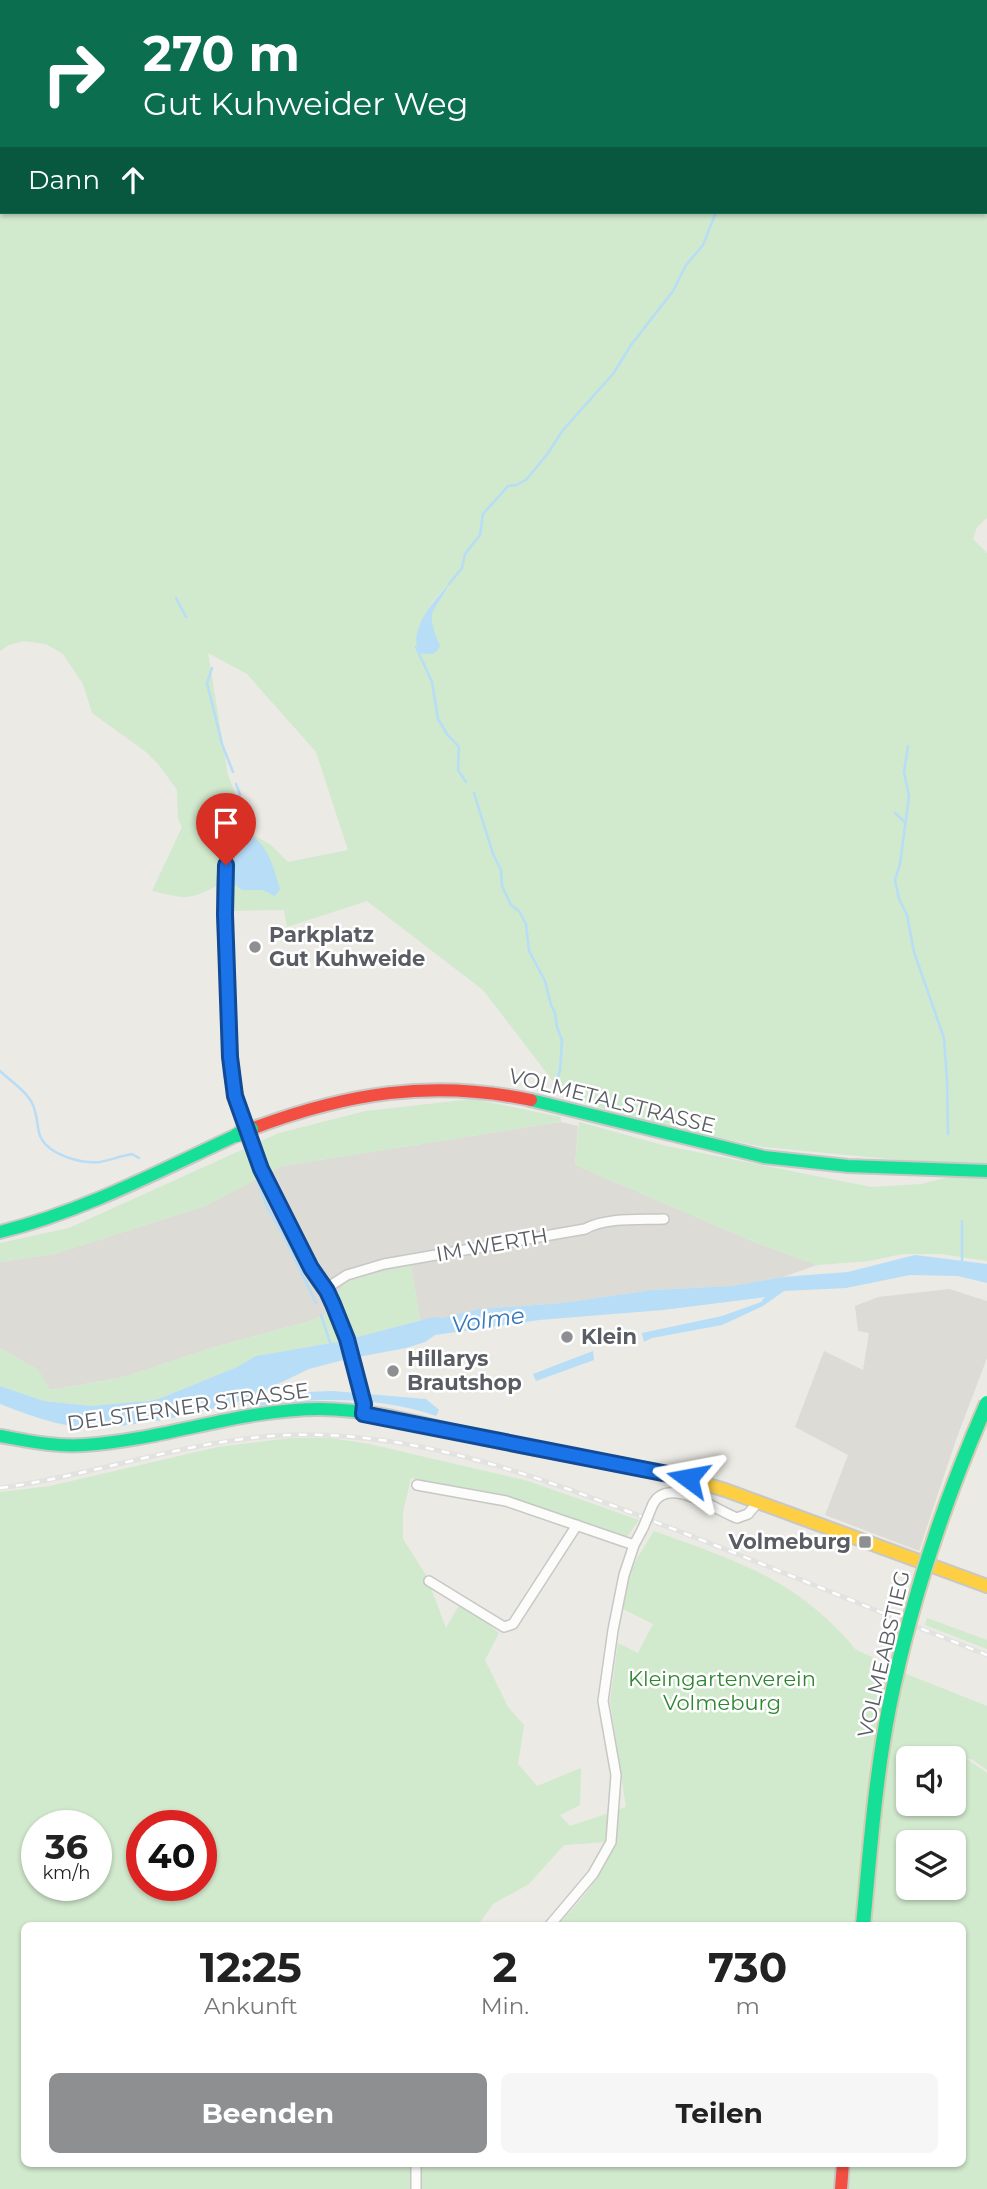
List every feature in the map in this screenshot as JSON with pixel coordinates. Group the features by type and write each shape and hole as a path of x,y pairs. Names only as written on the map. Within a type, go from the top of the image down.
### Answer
{"street":[{"path":"228,849 225,914 232,1081 261,1169 311,1268 327,1291 347,1339 363,1402"},
{"name":"VOLMETALSTRASSE","path":"0,1232 34,1224 89,1204 290,1113 345,1098 394,1091 438,1089 539,1102 720,1149 802,1163 987,1171"},
{"name":"IM WERTH","path":"327,1291 347,1275 384,1264 615,1222 664,1219"},
{"name":"DELSTERNER STRASSE","path":"0,1436 41,1446 119,1443 284,1410 323,1409 363,1402 539,1450 674,1474 758,1502 987,1587"},
{"name":"VOLMEABSTIEG","path":"863,1922 872,1825 892,1696 925,1569 967,1447 987,1403"},
{"path":"417,1485 506,1501 634,1545"},
{"path":"553,1922 593,1874 611,1842 616,1775 603,1702 612,1630 634,1545 653,1504 660,1495 680,1492 737,1518 748,1514 758,1502"},
{"path":"429,1581 504,1627 513,1624 577,1525"},
{"path":"416,2167 416,2189"},
{"path":"841,2189 843,2167"}],"shaded area":[{"path":"561,1122 578,1126 575,1165 754,1242 817,1265 783,1277 732,1286 652,1290 562,1303 479,1309 420,1320 411,1266 349,1280 325,1301 326,1314 310,1321 214,1347 124,1377 50,1390 38,1370 0,1348 0,1262 54,1254 205,1206 282,1166"},
{"path":"949,1289 987,1301 987,1358 919,1551 825,1515 848,1455 795,1427 824,1351 863,1370 869,1333 858,1331 855,1306 878,1297"}],"green space":[{"path":"0,214 987,214 987,518 977,527 973,539 987,553 987,1261 941,1254 902,1254 869,1261 817,1265 754,1242 575,1165 579,1122 666,1146 871,1187 921,1184 973,1171 973,1167 764,1147 670,1128 591,1105 562,1093 483,990 367,901 287,927 284,910 229,911 221,884 187,897 152,891 182,827 178,819 177,790 146,752 92,713 83,684 63,654 46,644 24,641 0,651","holes":["447,586 433,609 430,620 432,654 420,653 425,616","208,653 247,674 316,752 348,850 288,862 271,845 241,828 240,806 228,775","241,833 264,890 242,890 229,881 234,842"]},
{"path":"473,1099 561,1117 561,1122 282,1166 205,1206 54,1254 0,1262 0,1243 69,1228 279,1133 366,1111"},
{"path":"411,1265 420,1320 353,1339 338,1292 349,1280"},
{"path":"330,1314 343,1341 256,1356 237,1367 161,1398 124,1405 91,1406 44,1401 0,1386 0,1348 38,1370 51,1390 124,1377"},
{"path":"291,1438 330,1438 369,1444 528,1481 639,1520 626,1538 517,1500 411,1478 403,1512 403,1539 426,1575 446,1628 461,1602 499,1633 485,1660 508,1707 524,1725 518,1764 537,1786 581,1768 580,1805 560,1815 570,1826 609,1813 607,1842 564,1845 529,1884 493,1904 480,1922 21,1922 21,2167 412,2167 412,2189 0,2189 0,1492 50,1486 218,1447"},
{"name":"Kleingartenverein Volmeburg","path":"654,1531 702,1548 769,1578 810,1605 855,1649 909,1675 987,1706 987,1770 966,1758 966,1746 896,1746 896,1816 966,1816 966,1758 987,1773 987,2189 420,2189 419,2167 966,2167 966,1922 561,1922 600,1874 612,1845 617,1810 626,1807 610,1701 618,1643 638,1653 653,1624 621,1608 628,1573"},
{"path":"927,1618 987,1640 987,1649 925,1625"}],"water":[{"path":"449,584 432,613 440,646 432,654 420,653 417,645 419,626"},
{"path":"241,833 257,840 268,854 280,889 275,896 263,890 242,890 229,881 232,849"},
{"name":"Volme","path":"915,1255 987,1264 987,1283 958,1276 910,1275 846,1288 784,1291 763,1306 722,1325 652,1338 644,1342 642,1333 722,1316 761,1302 765,1297 663,1310 539,1320 435,1335 425,1342 406,1348 309,1369 251,1397 258,1402 309,1392 332,1391 426,1399 439,1410 436,1416 415,1409 345,1400 297,1401 252,1407 243,1400 150,1422 101,1427 56,1423 0,1404 0,1386 44,1401 91,1406 148,1401 237,1367 256,1356 343,1341 433,1317 441,1318 479,1309 562,1303 652,1290 732,1286 783,1277 848,1272"},
{"path":"593,1351 594,1360 536,1381 533,1374"}],"waterway":[{"path":"449,584 462,568 465,554 480,535 483,514 508,486 517,485 527,479 563,430 613,374 631,345 673,291 686,265 703,245 715,214"},
{"path":"176,598 186,617"},
{"path":"416,647 432,682 438,719 459,747 458,770 466,782"},
{"path":"212,668 207,683 222,744 233,772"},
{"path":"908,746 904,772 909,796 900,864 895,880 899,899 907,915 914,952 944,1038 948,1134"},
{"path":"236,784 239,800"},
{"path":"474,793 493,854 501,870 502,886 511,905 519,911 526,924 529,951 545,981 555,1013 562,1040 556,1084"},
{"path":"895,813 905,822"},
{"path":"225,845 231,818"},
{"path":"222,993 224,1077"},
{"path":"0,1071 28,1096 35,1111 39,1134 51,1149 84,1161 100,1162 132,1154 139,1158"},
{"path":"234,1112 239,1129"},
{"path":"243,1139 267,1207 316,1303"},
{"path":"962,1221 962,1263"},
{"path":"321,1315 331,1345"}],"railway":[{"path":"0,1488 73,1475 181,1450 254,1438 291,1435 339,1436 387,1441 481,1461 573,1491 987,1655"}],"traffic: fast":[{"path":"228,849 224,914 232,1081 261,1169 311,1268 327,1291 347,1339 364,1403 363,1414"},
{"path":"531,1100 764,1157 848,1166 987,1171"},
{"path":"237,1135 251,1129"},
{"path":"0,1232 91,1202 237,1135"},
{"path":"863,1922 880,1762 897,1668 930,1552 956,1477 987,1403"},
{"path":"0,1436 31,1442 84,1445 290,1410 341,1410 402,1419 504,1443 664,1472"}],"traffic: slow":[{"path":"664,1472 725,1490 987,1586"}],"traffic: jam":[{"path":"251,1129 321,1106 389,1093 458,1091 531,1100"},
{"path":"841,2189 843,2167"}],"place":[{"name":"Parkplatz Gut Kuhweide","path":"255,947"},
{"name":"Klein","path":"567,1337"},
{"name":"Hillarys Brautshop","path":"393,1371"},
{"name":"Volmeburg","path":"865,1542"}],"route":[{"path":"226,865 230,1057 235,1096 261,1169 311,1268 327,1291 347,1339 364,1404 363,1414 688,1478"}]}
